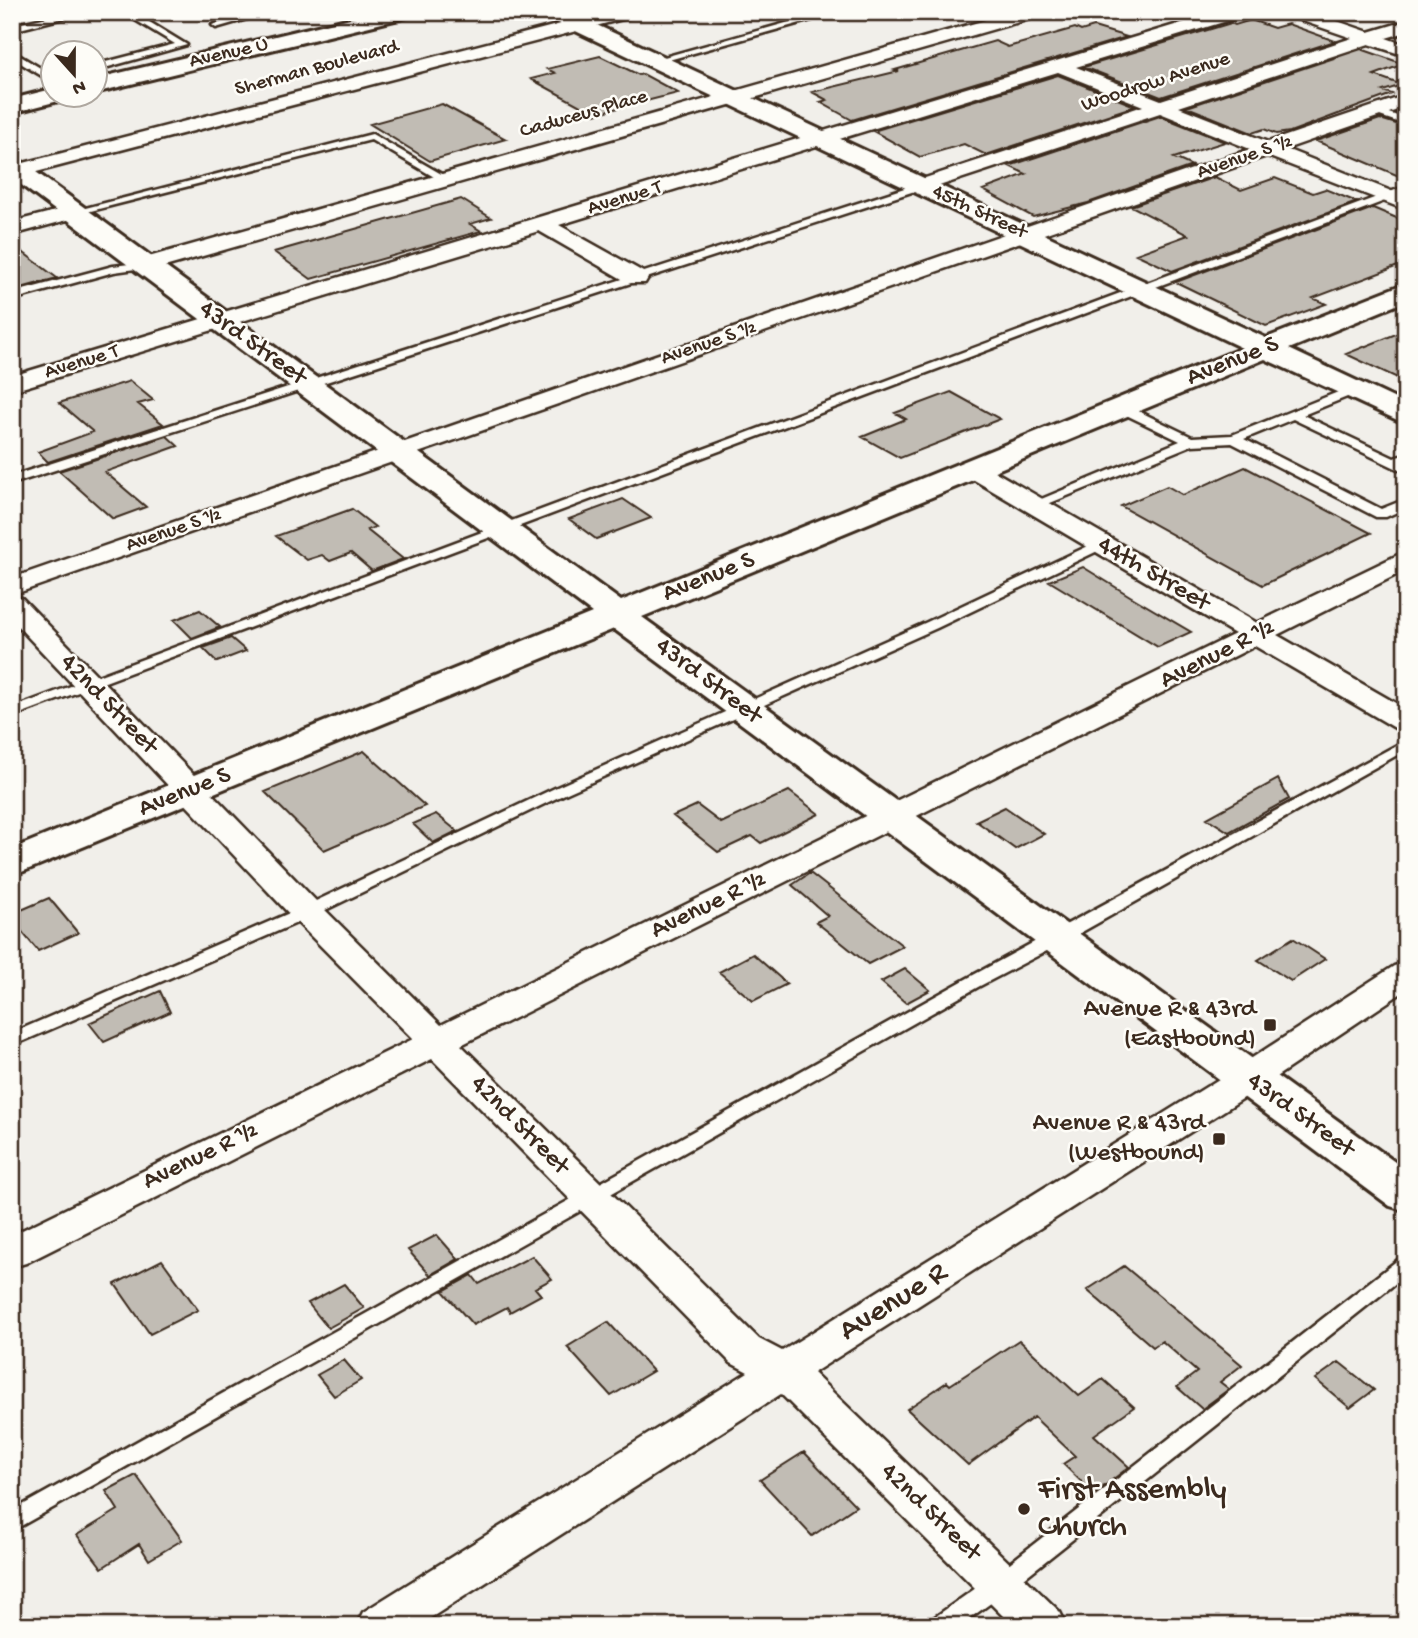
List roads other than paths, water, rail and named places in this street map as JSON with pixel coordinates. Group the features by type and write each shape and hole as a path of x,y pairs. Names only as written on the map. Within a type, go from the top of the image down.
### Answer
{"main road":[{"name":"Avenue U","path":"108,83 404,12"},
{"name":"45th Street","path":"551,12 1353,390 1403,411"},
{"path":"12,106 38,99"},
{"name":"43rd Street","path":"15,169 745,710 1406,1194"},
{"name":"Avenue S","path":"12,864 1406,291"}],"street":[{"name":"Sherman Boulevard","path":"15,169 628,12"},
{"name":"Caduceus Place","path":"146,265 1034,12"},
{"name":"Avenue T","path":"12,384 1237,12"},
{"path":"1294,12 1406,51"},
{"name":"Woodrow Avenue","path":"920,186 1406,26"},
{"path":"1058,66 1406,204"},
{"name":"Avenue S ½","path":"12,587 1406,102"},
{"path":"12,229 75,212"},
{"path":"541,224 637,278"},
{"name":"44th Street","path":"973,469 1406,722"},
{"name":"Avenue R ½","path":"12,1252 892,817 1406,559"},
{"name":"42nd Street","path":"12,604 307,912 590,1197 746,1351 785,1371 1044,1626"},
{"name":"Avenue R","path":"379,1626 1248,1078 1406,975"}],"lane":[{"path":"12,28 83,12"},
{"path":"108,64 183,45 126,12"},
{"path":"216,25 267,12"},
{"path":"655,61 836,12"},
{"path":"12,54 38,70"},
{"path":"1377,112 1406,122"},
{"path":"75,212 372,137 445,179"},
{"path":"12,481 920,186"},
{"path":"12,713 1406,189"},
{"path":"12,297 113,269 146,265"},
{"path":"1033,505 1190,441 1234,439 1353,390"},
{"path":"1122,408 1190,441"},
{"path":"1294,415 1402,463"},
{"path":"1234,439 1381,514 1406,503"},
{"path":"12,1040 307,912 562,790 745,710 1101,544"},
{"path":"12,1522 972,983 1058,939 1406,744"},
{"path":"940,1626 1001,1583 1406,1264"}],"place":[{"name":"Avenue R & 43rd (Eastbound)","path":"1270,1025"},
{"name":"Avenue R & 43rd (Westbound)","path":"1219,1139"},
{"name":"First Assembly Church","path":"1024,1509"}]}
